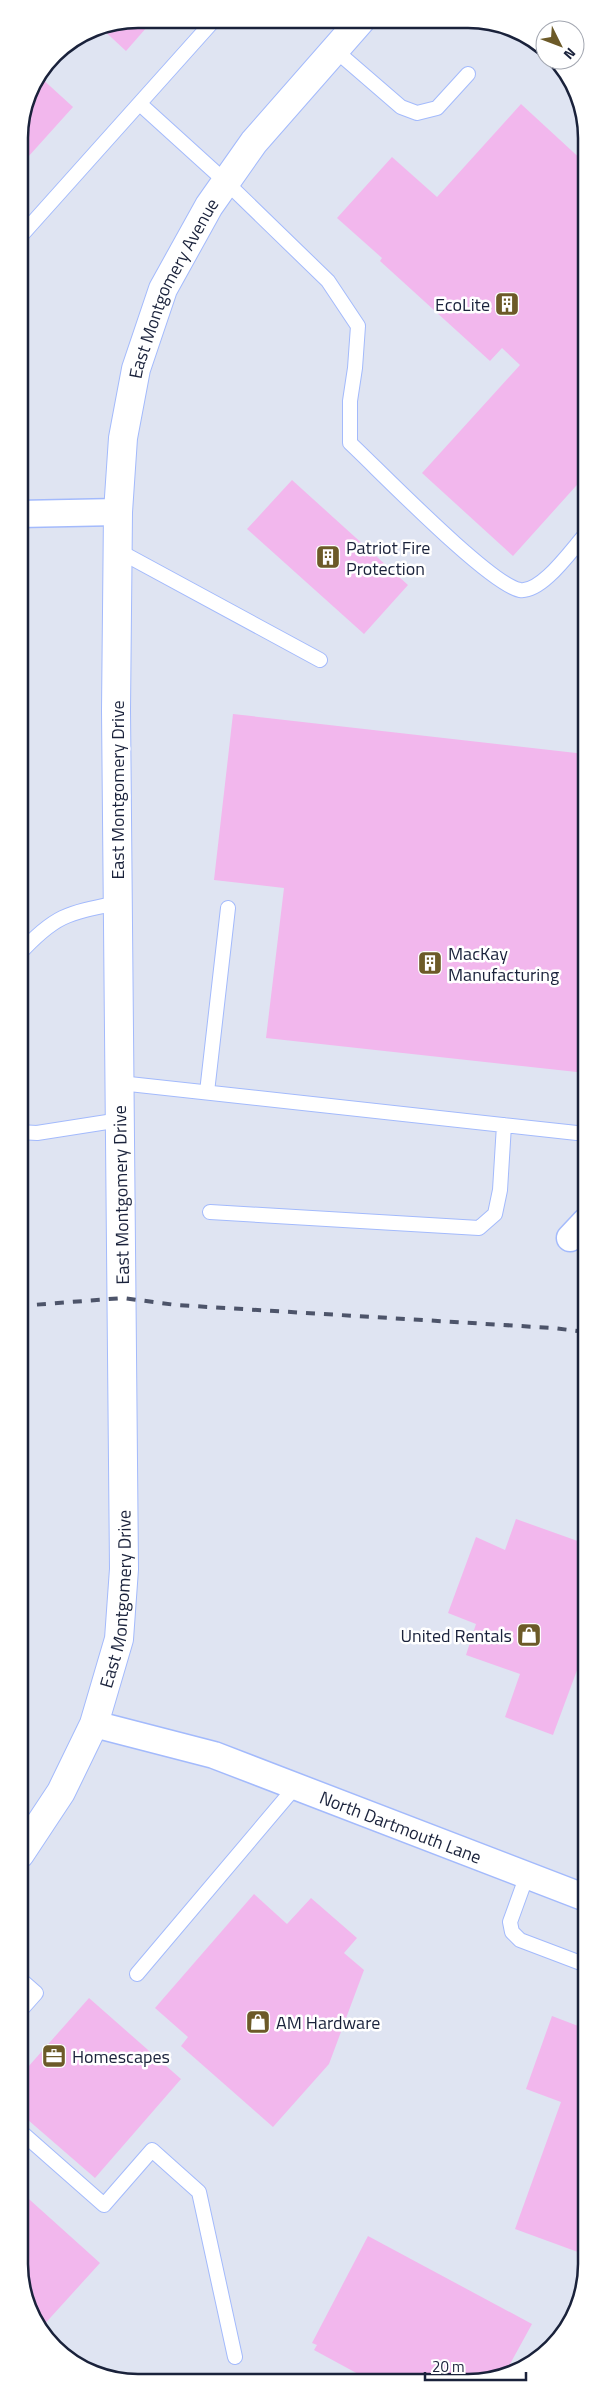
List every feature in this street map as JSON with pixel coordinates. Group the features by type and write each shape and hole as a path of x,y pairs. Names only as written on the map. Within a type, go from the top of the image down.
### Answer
{"main road":[{"name":"East Montgomery Avenue","path":"118,512 123,438 136,369 163,289 209,206 254,142 354,28"},
{"name":"East Montgomery Drive","path":"28,1838 61,1792 94,1724 119,1639 124,1568 118,903 118,512"}],"street":[{"path":"28,510 118,512"},
{"name":"North Dartmouth Lane","path":"94,1724 214,1755 577,1895"}],"lane":[{"path":"28,228 207,28"},
{"path":"335,50 401,108 416,113 437,108 468,74"},
{"path":"140,104 226,182 328,281 358,326 350,401 350,443 498,579 521,590 540,585 578,543"},
{"path":"118,550 320,660"},
{"path":"28,945 42,930 60,918 79,910 118,903"},
{"path":"206,1092 228,908"},
{"path":"120,1083 578,1133"},
{"path":"28,1132 37,1133 120,1120"},
{"path":"210,1212 479,1228 495,1214 500,1190 504,1125"},
{"path":"137,1974 296,1786"},
{"path":"527,1876 510,1922 512,1932 520,1940 577,1962"},
{"path":"28,1986 36,1993 28,2002"},
{"path":"28,2138 104,2205 152,2150 199,2192 235,2358"}],"building":[{"path":"123,28 146,28 126,51 106,32"},
{"path":"43,80 73,107 28,157 28,130 31,109"},
{"name":"EcoLite","path":"521,104 578,157 578,484 513,556 422,473 520,365 502,348 490,361 380,261 382,258 337,218 392,157 437,197"},
{"name":"Patriot Fire Protection","path":"292,480 408,585 364,634 247,529"},
{"name":"MacKay Manufacturing","path":"233,714 578,753 578,1072 266,1038 284,888 214,880"},
{"name":"United Rentals","path":"516,1519 577,1541 577,1670 553,1735 505,1717 520,1674 466,1655 476,1624 448,1613 476,1537 505,1550"},
{"name":"AM Hardware","path":"254,1894 287,1924 311,1898 357,1938 344,1953 364,1970 329,2064 273,2127 181,2046 188,2037 155,2008"},
{"path":"89,1998 181,2079 95,2178 28,2120 28,2067"},
{"path":"552,2016 577,2026 577,2252 515,2229 561,2102 526,2089"},
{"path":"28,2198 100,2263 45,2324 36,2307 28,2279"},
{"path":"368,2236 532,2324 509,2367 482,2374 358,2374 314,2350 317,2345 312,2343"}],"railway":[{"path":"28,1305 123,1298 176,1305 577,1331"}],"place":[{"name":"EcoLite","path":"507,304"},
{"name":"Patriot Fire Protection","path":"328,557"},
{"name":"MacKay Manufacturing","path":"430,963"},
{"name":"United Rentals","path":"529,1635"},
{"name":"AM Hardware","path":"258,2022"},
{"name":"Homescapes","path":"54,2056"}]}
